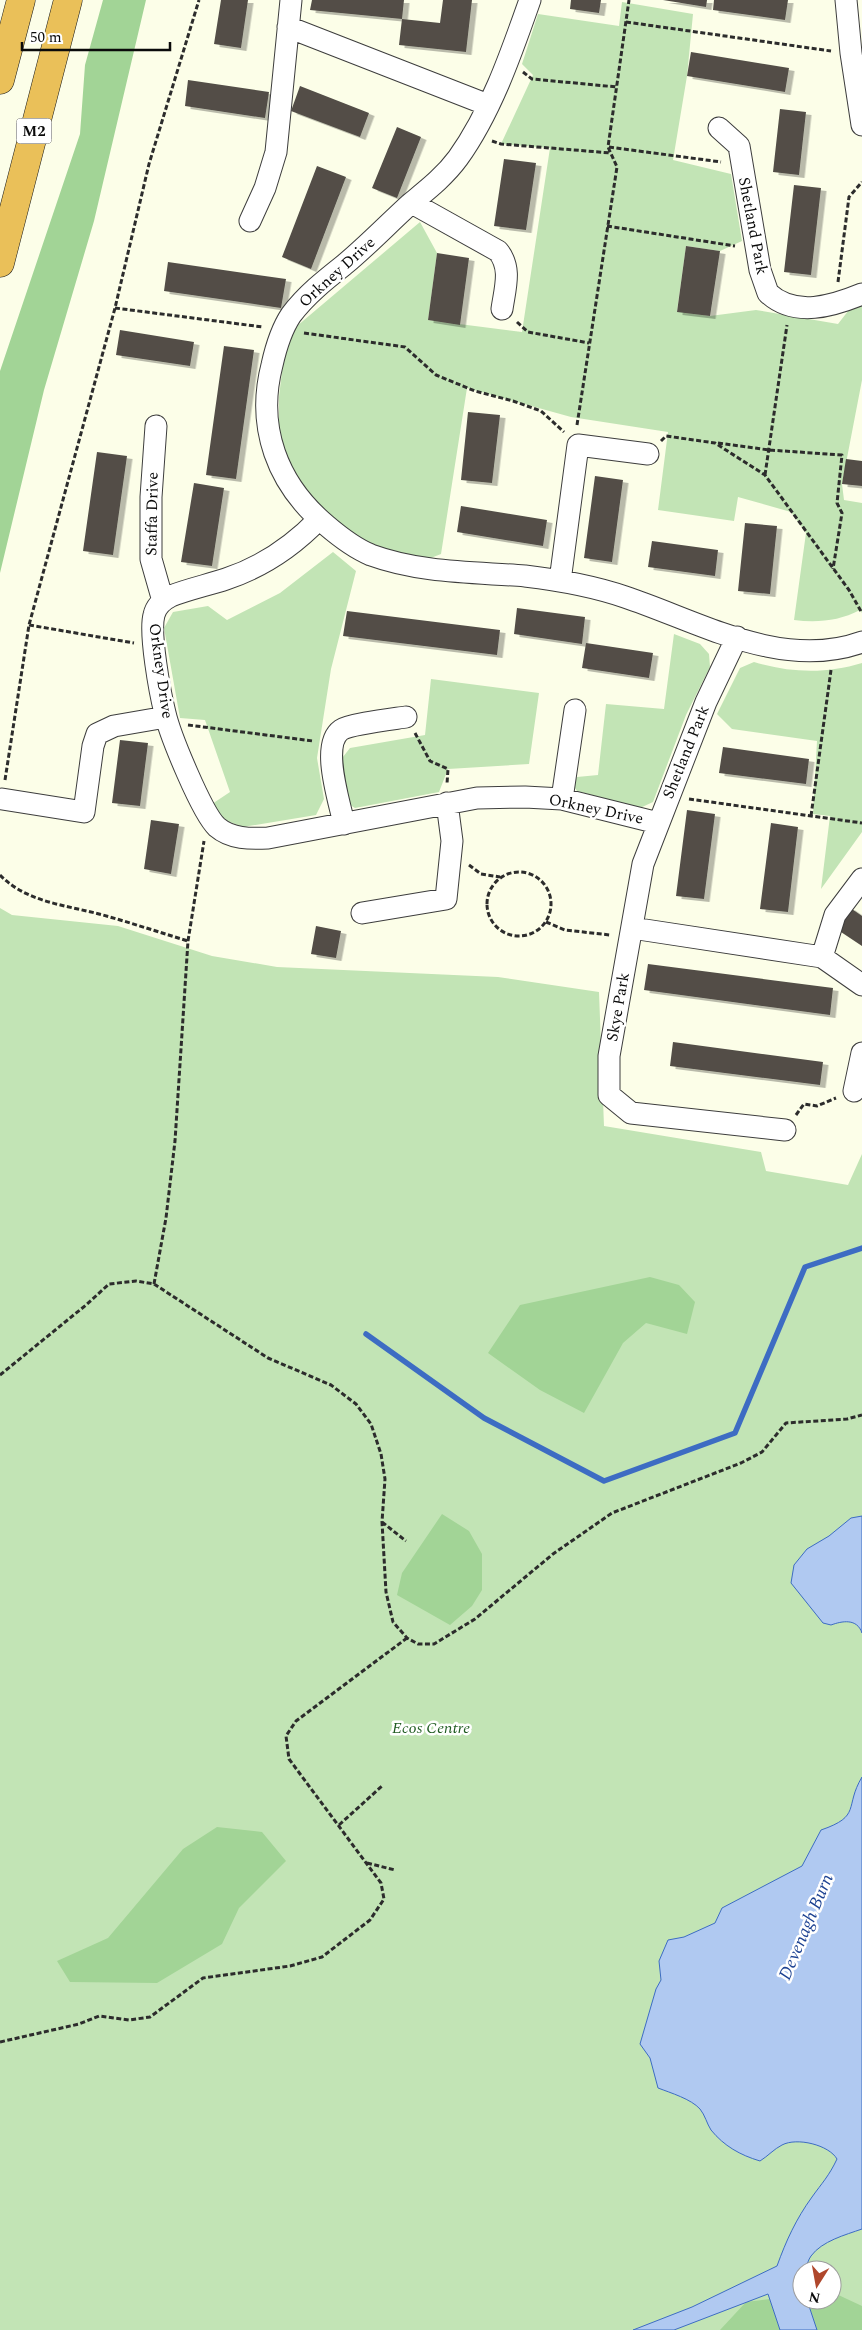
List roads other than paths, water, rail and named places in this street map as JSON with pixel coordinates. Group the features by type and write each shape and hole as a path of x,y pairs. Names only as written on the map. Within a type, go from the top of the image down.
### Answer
{"highway":[{"path":"0,80 21,0"},
{"name":"M2","path":"0,263 68,0"}],"street":[{"path":"250,221 268,180 276,152 291,0"},
{"name":"Orkney Drive","path":"530,0 488,104 472,134 447,172 363,249 314,290 294,311 282,330 269,374 266,414 268,429 282,474 304,504 319,519 296,542 262,564 228,578 176,594 163,601 153,616 154,639 167,720 203,808 214,823 228,834 257,839 477,798 525,797 562,799 658,823"},
{"path":"846,0 851,53 858,81 862,125"},
{"path":"288,27 488,104"},
{"name":"Shetland Park","path":"719,128 739,146 757,249 767,290 772,297 788,304 816,308 834,305 862,294"},
{"path":"412,203 498,251 504,258 507,272 502,308"},
{"name":"Staffa Drive","path":"156,426 151,497 150,559 163,601"},
{"path":"560,581 578,445 648,454"},
{"path":"319,519 353,546 398,563 428,568 560,581 616,594 737,637 786,650 811,652 862,642"},
{"name":"Shetland Park","path":"632,928 643,864 706,702 737,637"},
{"path":"562,799 575,710"},
{"path":"344,824 332,767 333,744 337,734 344,729 406,717"},
{"path":"2,799 84,812 93,746 97,734 114,726 167,720"},
{"path":"362,913 446,899 452,854 452,832 447,804"},
{"path":"822,956 835,914 862,879"},
{"path":"632,928 822,956 862,985"},
{"name":"Skye Park","path":"632,928 609,1056 609,1095 631,1113 785,1130"},
{"path":"854,1091 862,1053"}],"water":[{"path":"862,1516 862,1633 860,1628 853,1623 840,1622 831,1625 823,1623 791,1583 794,1565 807,1549 829,1536 851,1518"},
{"name":"Devenagh Burn","path":"862,1777 862,2229 821,2246 809,2260 792,2260 792,2310 810,2310 817,2330 780,2330 768,2294 674,2330 633,2330 692,2307 777,2266 796,2222 837,2159 833,2154 820,2146 804,2142 782,2145 760,2161 733,2149 721,2141 711,2130 702,2111 696,2105 658,2088 650,2058 640,2044 656,1989 661,1980 659,1961 668,1940 684,1937 715,1923 722,1908 802,1866 821,1830 834,1825 847,1815"}],"waterway":[{"path":"366,1334 484,1418 604,1481 735,1433 805,1267 862,1248"}],"park label":[{"name":"Ecos Centre","path":"431,1728"}]}
